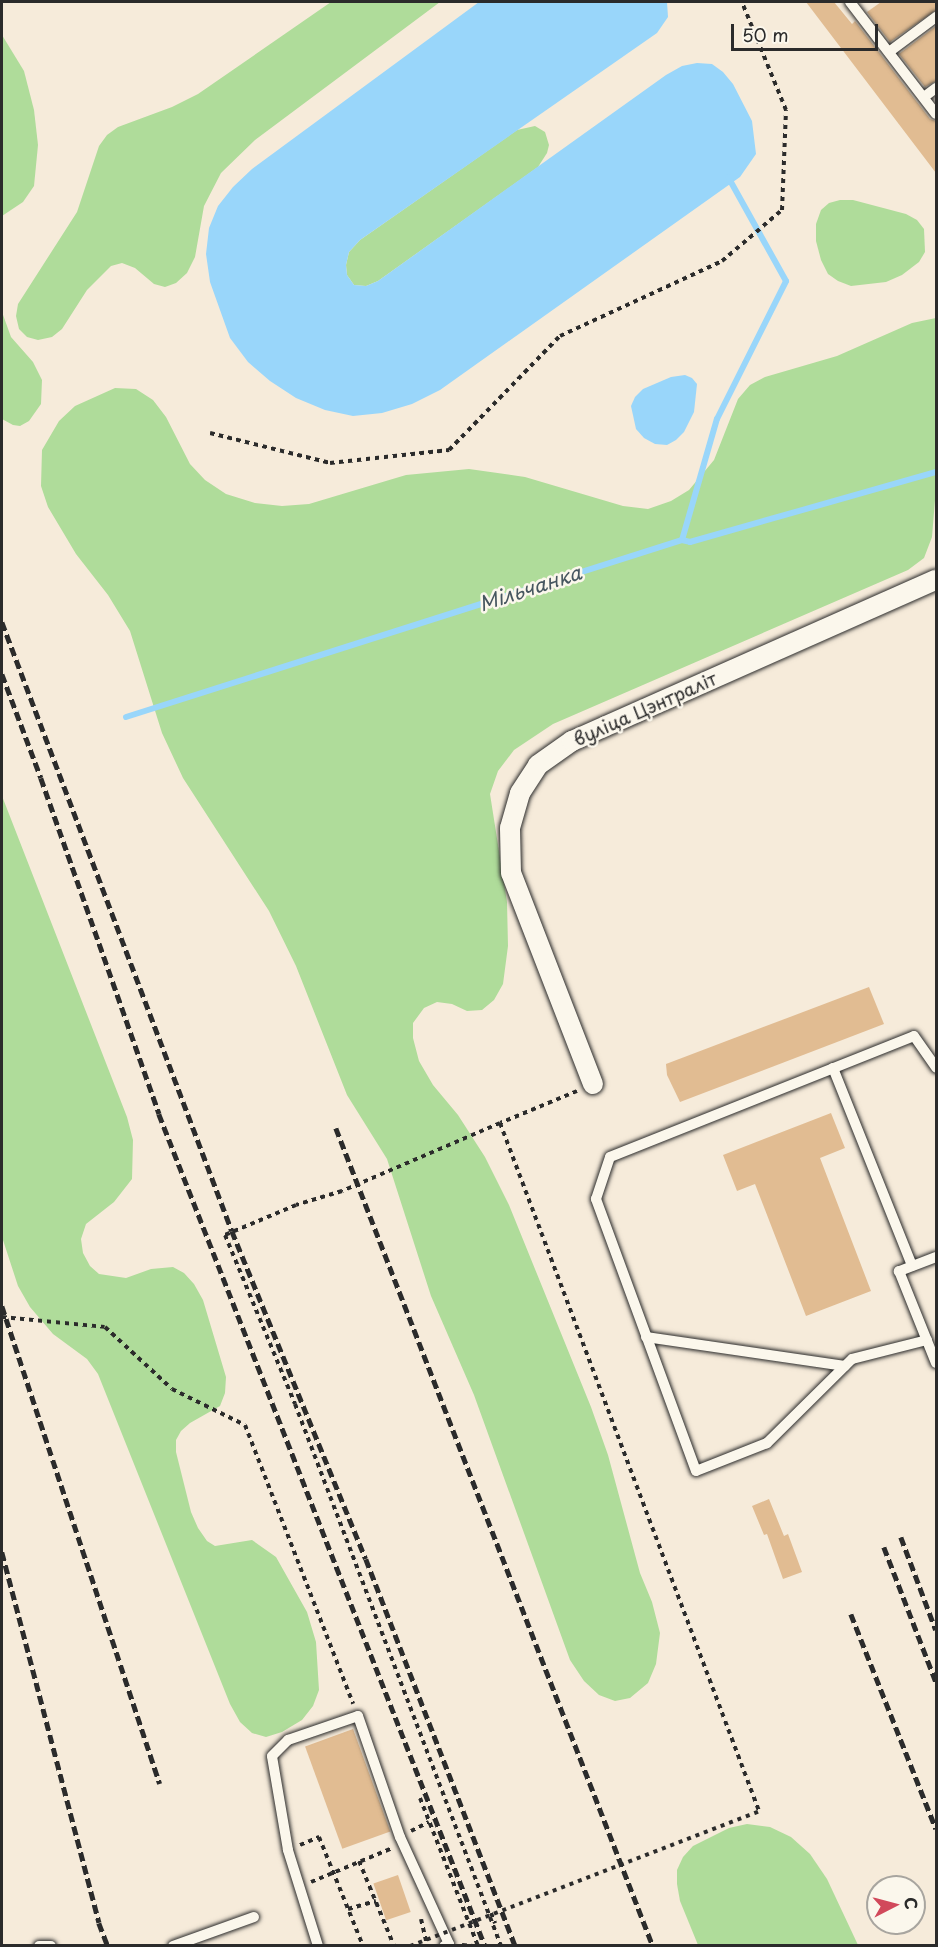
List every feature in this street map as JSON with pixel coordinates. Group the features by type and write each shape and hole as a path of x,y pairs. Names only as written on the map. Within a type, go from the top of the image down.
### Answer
{"street":[{"name":"вуліца Цэнтраліт","path":"593,1084 511,873 510,828 520,793 538,765 572,741 936,580"}],"lane":[{"path":"852,2 936,114"},
{"path":"889,52 936,17"},
{"path":"924,97 936,88"},
{"path":"927,1340 852,1359 767,1443 696,1471 596,1199 610,1157 914,1035 936,1068"},
{"path":"833,1068 912,1266"},
{"path":"936,1257 899,1270 936,1363"},
{"path":"646,1337 845,1366"},
{"path":"318,1946 288,1850 272,1756 288,1740 358,1716 400,1837 449,1944 444,1946"},
{"path":"173,1946 254,1917"},
{"path":"39,1946 51,1946"}],"path":[{"path":"210,433 330,463 449,450 560,336 722,261 782,210 786,110 742,2"},
{"path":"502,1946 295,1404 225,1234 296,1205 342,1191 593,1084"},
{"path":"410,1946 491,1912 759,1811 500,1123"},
{"path":"2,1317 105,1327 172,1389 245,1425 358,1716"},
{"path":"420,1798 478,1946"},
{"path":"299,1883 306,1884 394,1847 400,1837 429,1822"},
{"path":"294,1847 318,1838 363,1946"},
{"path":"359,1862 394,1946"},
{"path":"348,1909 376,1901"},
{"path":"491,1912 502,1946"}],"green space":[{"path":"331,2 440,2 255,140 221,173 204,206 195,257 187,273 176,283 165,287 154,284 135,268 122,263 111,266 87,290 62,329 52,337 38,340 27,337 19,329 16,316 18,304 77,212 99,146 107,135 118,127 172,107 198,94"},
{"path":"2,35 24,71 34,110 38,145 34,186 23,202 2,216"},
{"path":"535,126 545,132 549,145 538,167 378,281 366,286 354,285 347,275 346,265 349,252 360,240 517,130"},
{"path":"853,200 906,214 917,220 924,229 925,252 919,262 902,275 886,282 851,286 828,274 816,241 816,224 821,210 829,203"},
{"path":"2,312 11,337 33,362 42,380 41,404 29,421 20,426 2,419"},
{"path":"936,318 936,488 932,537 924,558 908,570 553,724 514,750 498,771 490,794 507,902 508,946 503,984 494,1000 482,1010 467,1011 452,1004 437,1002 424,1008 413,1023 413,1038 419,1061 433,1085 458,1115 485,1157 509,1205 591,1407 608,1455 640,1573 652,1602 660,1633 656,1664 648,1683 630,1698 615,1701 599,1695 584,1681 570,1660 474,1395 431,1296 387,1159 347,1095 296,966 269,911 183,778 162,733 130,631 108,595 76,554 48,507 41,486 42,450 59,421 75,406 115,388 136,389 153,400 166,417 190,464 205,480 226,494 255,503 282,506 309,504 406,475 469,469 525,477 623,506 648,509 671,501 689,490 714,460 738,399 750,385 765,377 837,356 912,323"},
{"path":"2,796 127,1117 133,1140 132,1179 114,1202 86,1224 81,1239 83,1253 90,1266 99,1274 126,1278 151,1269 173,1267 184,1273 194,1284 203,1300 226,1377 225,1393 220,1406 190,1423 181,1431 176,1440 176,1452 191,1512 207,1541 215,1546 252,1540 276,1557 307,1612 316,1642 319,1690 313,1706 302,1720 282,1732 266,1737 252,1733 240,1722 230,1704 98,1374 87,1359 53,1334 30,1307 18,1286 2,1237"},
{"path":"747,1824 770,1827 791,1837 810,1854 827,1879 858,1945 698,1945 680,1901 677,1870 683,1857 693,1846 729,1828"}],"water":[{"path":"479,2 667,2 668,17 657,33 360,240 349,252 346,265 347,275 354,285 366,286 378,281 666,75 682,66 697,63 712,64 723,72 733,84 752,121 756,154 740,177 440,390 412,404 382,413 353,416 325,410 296,398 270,381 248,362 230,338 210,282 206,254 209,228 218,206 233,187 252,169"},
{"path":"685,375 697,384 694,412 684,432 676,440 667,445 655,444 644,438 636,429 631,406 635,397 643,389 671,377"}],"building":[{"path":"806,2 834,2 852,24 855,21 930,119 936,121 936,173"},
{"path":"881,2 936,2 936,10 890,42 867,12"},
{"path":"936,26 936,81 925,87 899,54"},
{"path":"869,987 884,1024 680,1102 667,1075 666,1064"},
{"path":"831,1113 845,1148 820,1158 871,1291 806,1316 755,1184 737,1191 723,1155"},
{"path":"769,1499 784,1536 788,1534 802,1572 783,1579 767,1534 764,1535 752,1506"},
{"path":"353,1729 390,1831 342,1849 305,1746"},
{"path":"398,1875 411,1912 386,1920 373,1883"}],"waterway":[{"path":"682,540 717,419 786,281 728,177"},
{"name":"Мільчанка","path":"126,717 682,540 690,542 936,472"}],"railway":[{"path":"2,622 232,1231 366,1559 515,1946"},
{"path":"2,674 159,1114 485,1946"},
{"path":"336,1128 653,1946"},
{"path":"2,1306 160,1784"},
{"path":"901,1537 936,1630"},
{"path":"884,1547 936,1682"},
{"path":"2,1552 99,1923 108,1946"},
{"path":"851,1614 936,1829"}]}
